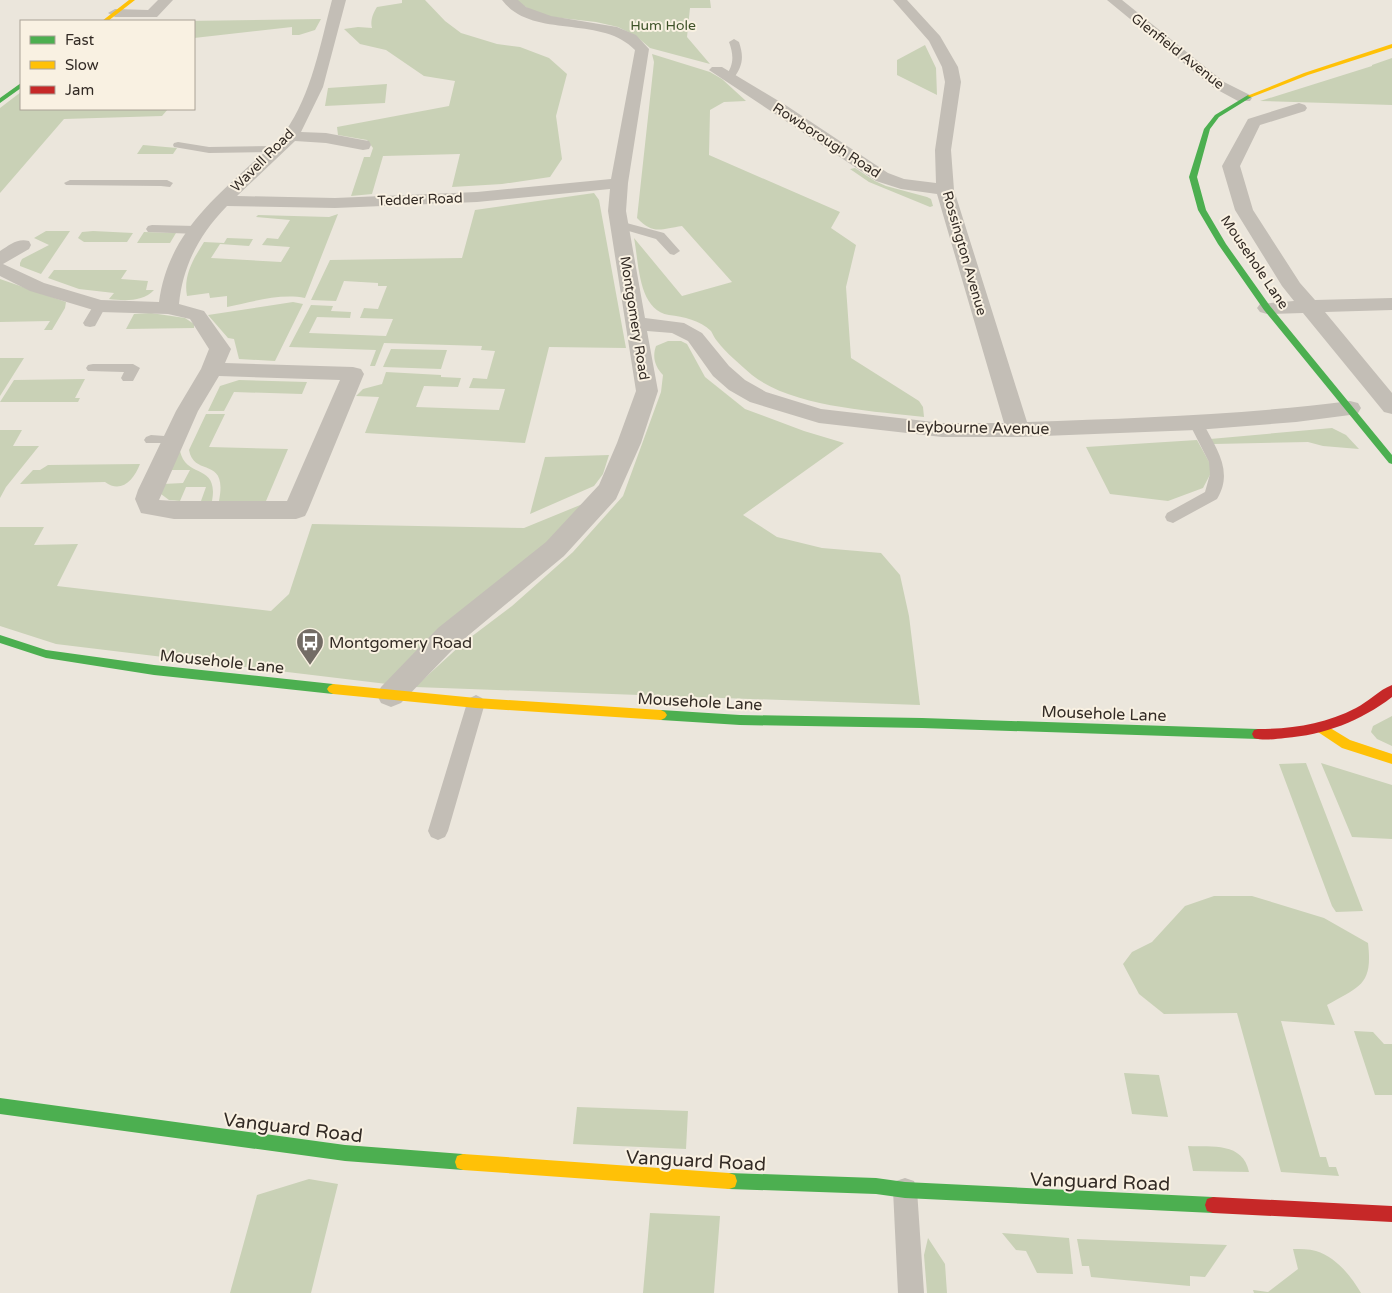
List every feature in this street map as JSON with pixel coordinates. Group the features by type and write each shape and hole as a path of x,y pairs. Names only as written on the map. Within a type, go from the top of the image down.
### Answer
{"street":[{"path":"110,17 132,0"},
{"path":"110,17 152,14 166,0"},
{"name":"Wavell Road","path":"168,308 169,287 175,265 186,243 221,201 291,136 312,98 339,0"},
{"name":"Montgomery Road","path":"391,695 448,636 555,549 607,493 647,391 617,210 619,183 642,48 628,36 596,25 542,19 519,10 509,0"},
{"name":"Rossington Avenue","path":"900,0 935,39 950,67 953,82 943,150 946,190 1018,430"},
{"name":"Glenfield Avenue","path":"1114,0 1219,85 1244,98"},
{"name":"Mousehole Lane","path":"1392,46 1306,74 1244,98 1217,116 1207,129 1193,177 1202,210 1222,244 1266,308 1392,461"},
{"name":"Rowborough Road","path":"723,74 781,109 882,177 901,184 946,190"},
{"path":"0,101 20,86"},
{"path":"1299,108 1254,122 1231,166 1244,210 1292,286 1392,407"},
{"path":"291,136 326,138 363,145"},
{"name":"Tedder Road","path":"221,201 335,203 477,197 619,183"},
{"path":"0,258 22,245"},
{"path":"0,269 95,315 168,308 197,315 220,349 212,370 187,411 162,440 148,499 150,506 174,510 296,510 353,374 212,370"},
{"path":"1266,308 1392,304"},
{"name":"Leybourne Avenue","path":"636,324 677,327 695,337 721,371 737,385 758,397 819,416 942,430 1018,430 1196,423 1350,408"},
{"name":"Mousehole Lane","path":"0,639 46,654 154,670 476,703 740,720 922,723 1277,736 1322,728 1373,706 1392,690"},
{"path":"1322,728 1329,735 1348,746 1392,759"},
{"name":"Vanguard Road","path":"0,1106 345,1153 706,1180 876,1186 905,1190 1197,1203 1390,1220"}],"lane":[{"path":"723,74 738,67 738,54 734,42"},
{"path":"178,145 209,150 276,149"},
{"path":"70,182 166,185"},
{"path":"619,226 660,236 674,251"},
{"path":"152,229 196,230"},
{"path":"93,368 133,368 128,378"},
{"path":"1173,517 1212,495 1218,474 1216,462 1196,423"},
{"path":"438,831 476,703"},
{"path":"905,1190 912,1293"}],"green space":[{"path":"402,0 425,0 445,21 461,33 497,44 520,47 549,58 567,74 556,116 562,159 550,177 502,184 452,187 460,154 383,156 372,194 351,196 364,157 370,157 373,148 367,140 338,135 337,127 449,106 455,81 424,76 386,50 360,44 344,29 372,28 372,17 377,7 402,3"},
{"name":"Hum Hole","path":"514,0 710,0 711,8 690,8 687,37 710,64 650,48 636,36 618,27 536,13"},
{"path":"321,19 315,30 299,35 292,35 292,27 195,38 195,21"},
{"path":"925,45 936,68 937,95 897,75 897,60"},
{"path":"652,54 710,72 722,79 746,101 724,102 710,110 709,155 840,212 831,228 856,245 846,287 851,358 919,401 923,407 924,417 834,406 811,401 769,386 752,375 725,350 707,327 692,320 659,311 651,304 642,284 634,238 682,296 732,282 682,226 658,230 648,227 637,218 654,62"},
{"path":"1392,58 1392,105 1260,101 1372,66"},
{"path":"387,84 385,103 325,106 328,88"},
{"path":"20,93 20,110 167,110 162,116 64,119 0,193 0,108"},
{"path":"143,145 177,148 173,154 137,154"},
{"path":"855,168 886,186 927,197 931,199 933,206 930,207 869,182 850,169"},
{"path":"594,193 599,200 626,348 549,347 525,443 365,433 379,397 356,396 363,389 382,384 386,372 461,378 458,387 424,386 416,407 499,410 505,389 469,388 473,378 487,379 495,351 481,350 482,346 384,343 375,366 370,366 376,350 289,347 311,305 333,306 331,311 351,312 350,318 317,317 309,333 386,336 393,319 360,318 364,308 378,309 387,286 378,286 378,283 344,281 336,301 311,300 330,260 462,258 475,210"},
{"path":"338,214 305,298 276,297 227,307 227,296 210,298 209,293 187,296 188,274 204,242 224,243 227,238 253,239 249,246 220,244 211,258 281,262 290,247 262,245 267,238 278,239 290,220 256,217 258,215 329,217"},
{"path":"46,231 70,231 41,274 20,266 22,259 49,245 34,238"},
{"path":"82,232 133,233 127,242 84,242 78,238"},
{"path":"144,232 176,233 170,243 137,243"},
{"path":"54,270 127,270 121,279 148,281 146,290 154,290 139,299 109,299 114,293 79,289 48,278"},
{"path":"0,279 66,302 65,308 52,330 44,330 50,321 0,322"},
{"path":"293,302 303,304 275,361 239,359 234,339 228,338 208,315"},
{"path":"151,313 185,318 194,324 194,328 126,329 134,314"},
{"path":"668,341 681,341 687,344 705,377 745,409 804,431 844,443 743,515 777,537 822,548 881,553 900,575 909,616 920,705 415,687 463,643 512,606 573,552 623,496 661,392 663,375 655,362 656,346"},
{"path":"391,349 447,350 441,369 383,367"},
{"path":"0,358 24,358 0,396"},
{"path":"85,379 75,398 80,398 78,402 0,402 14,380"},
{"path":"239,380 307,382 302,394 234,392 224,411 208,411 220,386"},
{"path":"206,414 225,414 209,447 288,449 266,501 219,501 219,478 215,472 197,463 192,458 189,450"},
{"path":"1332,428 1346,435 1359,449 1323,446 1308,442 1214,444 1210,439"},
{"path":"0,430 22,430 13,446 39,446 6,487 0,498"},
{"path":"1197,440 1213,469 1203,488 1168,501 1110,494 1086,447"},
{"path":"180,451 183,460 207,476 211,481 213,489 212,501 201,501 206,487 186,487 180,501 169,500 161,494 163,484 183,483 190,470 170,470"},
{"path":"609,455 603,474 594,486 530,514 545,457"},
{"path":"140,464 131,480 122,486 111,485 105,482 20,484 33,470 40,470 48,465"},
{"path":"590,501 548,545 387,684 56,644 0,626 0,527 44,527 34,545 78,544 57,586 271,611 289,594 312,524 524,528"},
{"path":"1392,716 1392,746 1377,739 1371,732 1373,726"},
{"path":"1306,763 1363,911 1336,912 1332,906 1279,764"},
{"path":"1321,763 1392,785 1392,839 1352,837"},
{"path":"1214,896 1252,896 1324,918 1368,943 1368,968 1362,983 1327,1005 1335,1025 1281,1021 1320,1157 1326,1157 1329,1167 1336,1167 1339,1176 1281,1172 1237,1013 1164,1014 1139,994 1123,964 1132,952 1152,942 1185,906"},
{"path":"1354,1031 1373,1032 1384,1044 1392,1044 1392,1095 1375,1095"},
{"path":"1124,1073 1159,1075 1168,1117 1132,1114"},
{"path":"577,1107 688,1111 686,1149 573,1144"},
{"path":"1188,1146 1225,1148 1233,1151 1246,1162 1249,1172 1193,1171"},
{"path":"309,1179 338,1184 311,1293 230,1293 257,1195"},
{"path":"650,1213 720,1216 714,1293 643,1293"},
{"path":"1002,1233 1069,1238 1073,1274 1037,1273 1026,1251 1016,1250"},
{"path":"928,1238 945,1264 947,1293 927,1293 924,1255"},
{"path":"1077,1239 1227,1245 1205,1277 1190,1276 1190,1286 1091,1277 1089,1266 1082,1266"},
{"path":"1293,1249 1313,1250 1330,1258 1348,1274 1361,1293 1254,1293 1253,1290 1268,1292 1298,1269"}],"traffic: fast":[{"path":"0,101 20,86"},
{"path":"1250,96 1217,116 1207,129 1193,177 1202,210 1222,244 1267,308 1392,461"},
{"path":"0,639 46,654 154,670 333,689"},
{"path":"661,715 740,720 922,723 1258,734"},
{"path":"0,1106 345,1153 463,1162"},
{"path":"729,1181 876,1186 905,1190 1213,1205"}],"traffic: slow":[{"path":"106,20 132,0"},
{"path":"1250,96 1306,74 1392,46"},
{"path":"333,689 476,703 661,715"},
{"path":"1322,728 1346,744 1392,759"},
{"path":"463,1162 729,1181"}],"traffic: jam":[{"path":"1258,734 1294,732 1329,725 1362,711 1392,690"},
{"path":"1213,1205 1392,1214"}],"place":[{"name":"Montgomery Road","path":"310,666"}]}
